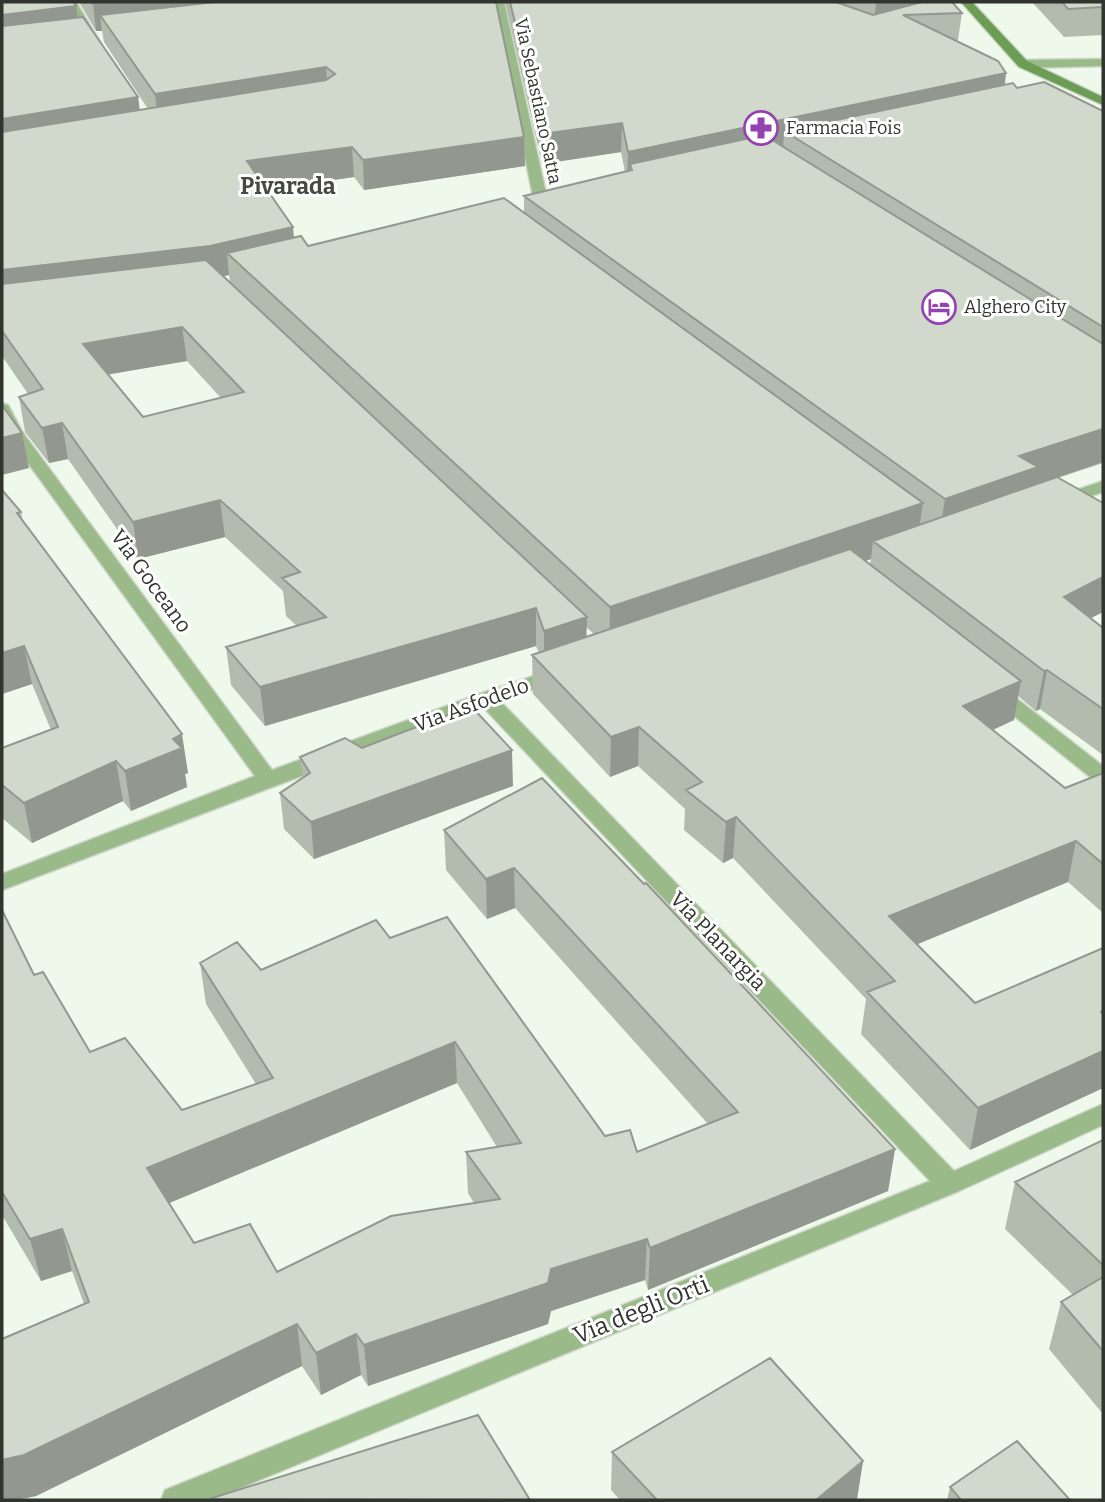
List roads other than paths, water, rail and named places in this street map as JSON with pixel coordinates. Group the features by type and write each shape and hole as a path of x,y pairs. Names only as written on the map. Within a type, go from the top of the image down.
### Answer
{"street":[{"path":"71,2 84,38 102,54"},
{"path":"954,11 969,5 1023,64 1103,101"},
{"name":"Via Sebastiano Satta","path":"496,7 543,207"},
{"path":"84,38 104,36"},
{"path":"1023,64 1103,62"},
{"path":"1052,96 1079,90"},
{"name":"Via Goceano","path":"2,408 15,434 268,779"},
{"path":"1039,509 1103,486"},
{"name":"Via Asfodelo","path":"2,882 268,779 486,698 578,667"},
{"path":"983,682 1103,776"},
{"name":"Via Planargia","path":"486,698 950,1184"},
{"name":"Via degli Orti","path":"176,1500 950,1184 1103,1114"}],"place":[{"name":"Farmacia Fois","path":"761,128"},
{"name":"Alghero City","path":"939,307"}],"district":[{"name":"Pivarada","path":"288,186"}]}
